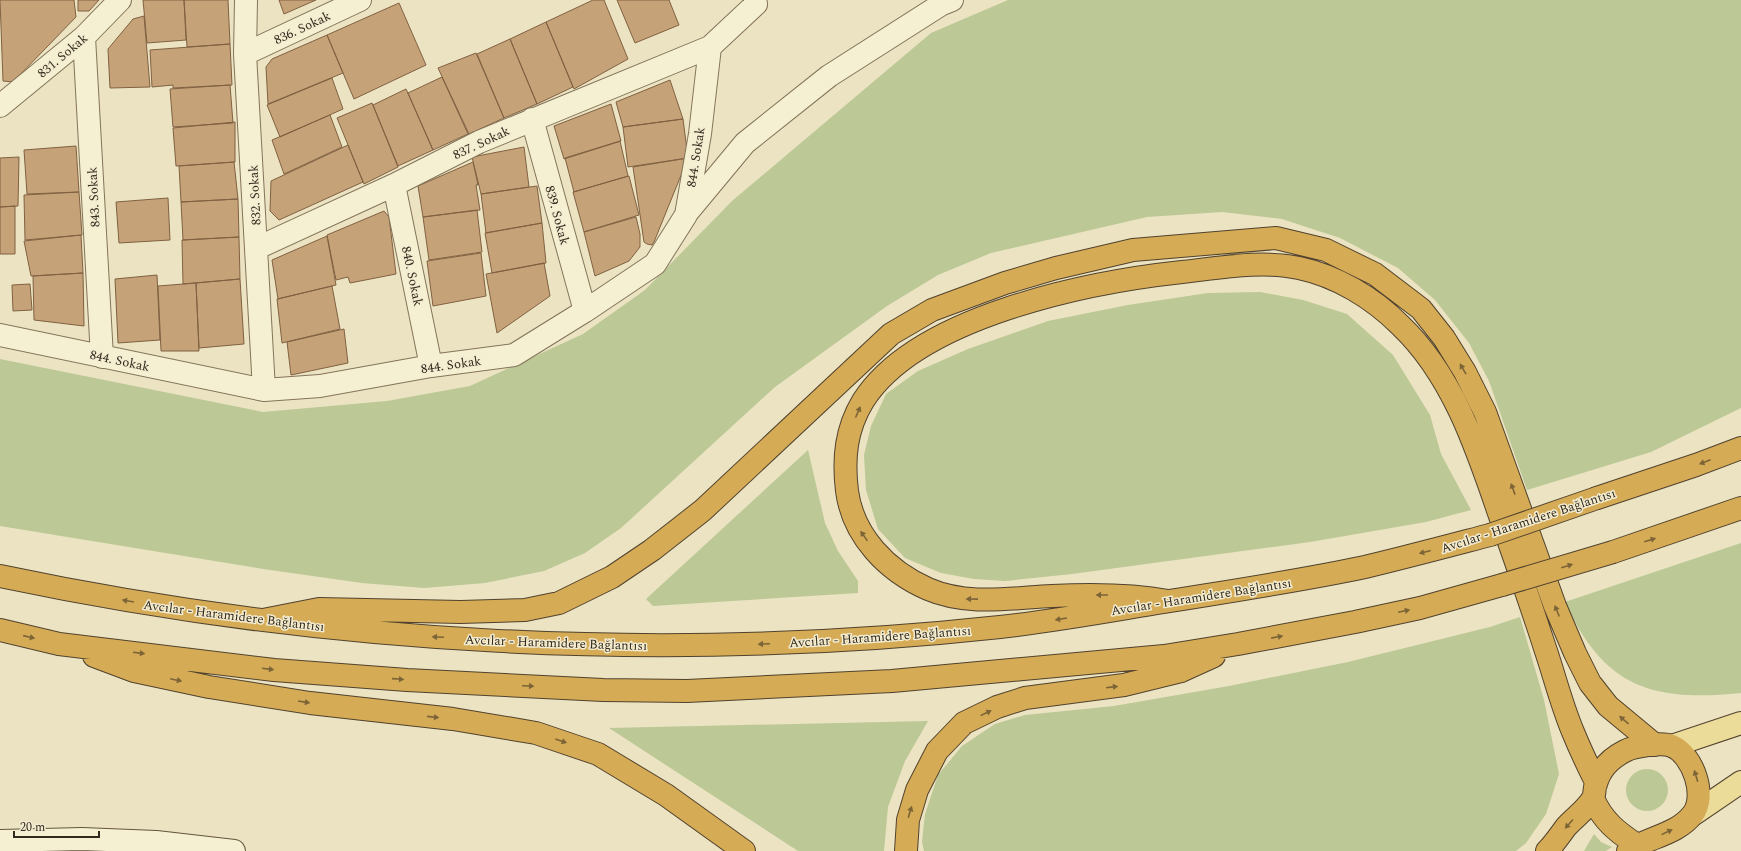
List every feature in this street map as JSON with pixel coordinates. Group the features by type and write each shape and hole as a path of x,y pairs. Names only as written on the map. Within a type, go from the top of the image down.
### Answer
{"highway":[{"path":"263,620 319,609 461,612 525,610 559,603 612,577 652,550 698,514 891,334 932,310 1005,283 1056,268 1133,250 1276,238 1326,250 1375,274 1421,309 1444,338 1465,372 1485,412 1555,606 1575,653 1590,683 1608,706 1663,745 1684,755 1693,768 1698,783 1698,799 1694,814 1682,825 1632,848 1598,812 1594,790 1572,730 1474,442 1429,356 1402,326 1374,301 1338,282 1298,268 1250,265 1144,276 1076,288 1008,308 965,324 925,344 888,372 864,400 850,431 843,464 848,501 860,533 878,556 904,576 931,590 964,599 1102,595 1140,596 1168,601"},
{"name":"Avcılar - Haramidere Bağlantısı","path":"0,576 136,602 263,620 418,636 553,643 664,646 789,643 927,634 1051,620 1168,601 1216,595 1366,566 1490,535 1696,465 1741,448"},
{"path":"59,644 274,670 399,680 603,690 687,691 884,682 1164,656 1238,644 1420,608 1613,552 1741,508"},
{"path":"0,630 59,644 134,671 209,687 310,703 453,719 536,733 598,754 666,795 744,851"},
{"path":"906,851 908,820 916,790 937,751 964,723 997,707 1025,698 1124,685 1181,671 1238,644"},
{"path":"1547,851 1594,790 1603,767 1626,750 1641,746 1663,745"}],"main road":[{"path":"1663,745 1741,723"},
{"path":"1694,814 1741,782"}],"street":[{"name":"831. Sokak","path":"0,106 84,37 120,0"},
{"name":"832. Sokak","path":"246,0 245,54 264,390"},
{"name":"836. Sokak","path":"245,54 360,0"},
{"path":"710,47 756,4 756,0"},
{"path":"686,215 745,143 829,76 942,4 952,0"},
{"name":"843. Sokak","path":"84,37 102,357"},
{"name":"837. Sokak","path":"257,248 394,185 479,142 710,47"},
{"name":"844. Sokak","path":"0,335 264,390 320,386 431,366 514,355 585,311 655,264 686,215 700,134 710,47"},
{"name":"839. Sokak","path":"532,119 585,311"},
{"name":"840. Sokak","path":"394,185 431,366"},
{"path":"0,840 84,845 156,842 234,851"}],"green space":[{"path":"1008,0 1741,0 1741,408 1651,452 1527,490 1489,381 1469,343 1435,300 1398,268 1340,238 1282,219 1222,212 1147,217 991,253 938,275 887,306 775,387 621,528 585,553 544,571 485,583 424,588 362,583 270,570 0,526 0,359 263,412 387,401 470,386 583,334 645,290 732,201 931,33"},
{"path":"1260,292 1303,300 1347,314 1393,355 1430,415 1441,454 1471,510 1426,522 1310,542 1072,574 1005,581 974,579 941,573 905,558 878,529 866,490 864,455 871,426 886,394 918,371 968,349 1048,321 1128,305 1208,293"},
{"path":"808,450 825,523 838,551 858,581 858,593 653,606 646,599"},
{"path":"1741,543 1741,693 1681,695 1656,691 1634,683 1614,671 1596,653 1580,631 1565,602"},
{"path":"1520,617 1544,700 1559,774 1546,814 1526,843 1516,851 924,851 922,842 925,814 938,775 962,746 995,724 1025,715 1114,706 1229,686 1348,662 1490,627"},
{"path":"928,721 905,761 888,807 884,851 798,851 609,728"},
{"path":"1643,769 1651,769 1659,772 1665,778 1668,790 1665,802 1659,808 1651,811 1643,811 1635,808 1629,802 1626,794 1626,786 1629,778 1635,772"},
{"path":"1594,834 1601,842 1612,847 1606,851 1584,851"}],"building":[{"path":"0,0 74,0 76,17 13,82 3,81"},
{"path":"78,0 99,0 89,11 78,11"},
{"path":"143,0 184,0 186,40 147,43"},
{"path":"184,0 228,0 230,44 187,47"},
{"path":"279,0 316,0 284,14"},
{"path":"593,0 604,0 628,59 574,89 546,22"},
{"path":"617,0 669,0 679,25 635,43"},
{"path":"399,3 426,65 354,99 327,35"},
{"path":"144,16 150,87 110,88 108,49 133,19"},
{"path":"546,22 573,87 537,104 510,39"},
{"path":"327,35 343,73 268,104 266,67 272,59"},
{"path":"510,39 537,104 504,118 477,54"},
{"path":"230,44 232,85 173,88 173,85 152,87 150,50"},
{"path":"476,53 504,118 469,134 438,68"},
{"path":"442,77 468,134 433,150 408,93"},
{"path":"332,78 343,109 280,137 267,105"},
{"path":"670,80 683,119 623,127 616,102"},
{"path":"230,85 233,123 173,127 170,89"},
{"path":"406,89 433,150 398,166 373,105"},
{"path":"372,103 398,167 364,184 337,118"},
{"path":"611,104 621,141 564,159 554,126"},
{"path":"330,115 342,147 284,174 272,140"},
{"path":"683,119 688,158 628,167 623,127"},
{"path":"235,122 235,162 176,166 173,128"},
{"path":"620,141 628,176 574,192 565,158"},
{"path":"348,145 363,182 279,220 270,211 271,181"},
{"path":"76,146 79,192 27,194 24,150"},
{"path":"524,147 529,187 481,194 472,157"},
{"path":"19,157 18,206 0,207 0,158"},
{"path":"688,158 654,242 652,245 647,244 644,242 633,167"},
{"path":"234,162 238,199 181,202 179,166"},
{"path":"473,162 478,185 476,185 480,210 423,217 418,186"},
{"path":"629,176 639,215 584,232 573,192"},
{"path":"537,186 542,223 486,233 481,194"},
{"path":"79,192 82,235 25,240 24,195"},
{"path":"168,198 170,240 119,243 116,202"},
{"path":"238,199 239,237 183,240 181,202"},
{"path":"15,206 15,254 0,254 0,207"},
{"path":"477,210 482,252 429,260 423,217"},
{"path":"384,211 389,217 396,274 350,283 348,277 336,280 327,235"},
{"path":"636,217 640,234 640,247 629,261 595,276 584,232"},
{"path":"542,223 546,263 492,273 485,233"},
{"path":"81,235 83,273 31,276 24,241"},
{"path":"327,236 336,285 278,299 272,260"},
{"path":"239,237 240,279 183,284 182,240"},
{"path":"481,253 486,296 433,306 427,261"},
{"path":"544,263 550,296 497,333 486,274"},
{"path":"83,273 84,326 34,320 33,276"},
{"path":"157,275 160,340 118,343 115,279"},
{"path":"240,279 244,344 199,348 196,283"},
{"path":"196,283 199,351 161,351 158,286"},
{"path":"30,284 32,310 13,311 12,285"},
{"path":"332,286 340,329 282,343 277,299"},
{"path":"344,329 348,363 291,375 287,342"}]}
